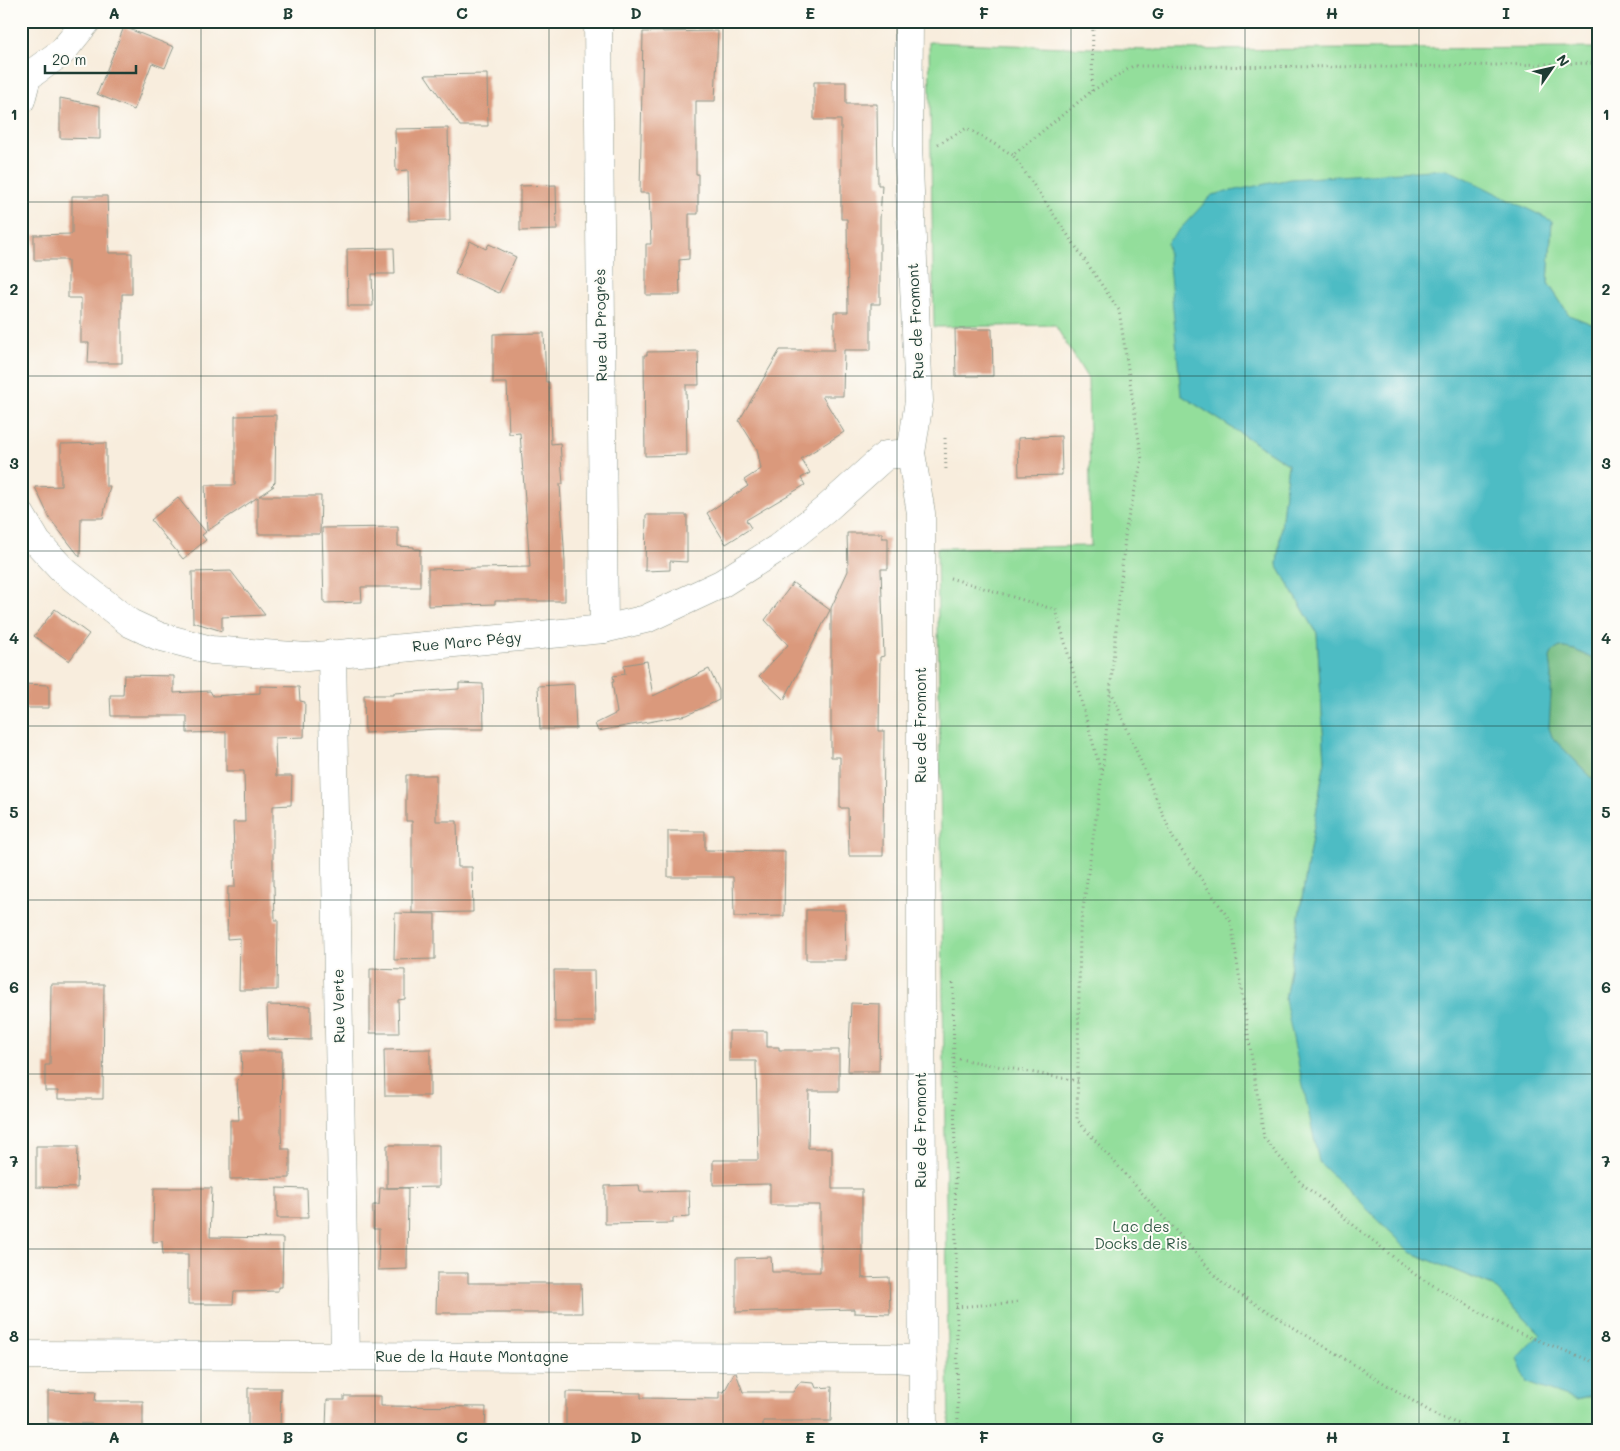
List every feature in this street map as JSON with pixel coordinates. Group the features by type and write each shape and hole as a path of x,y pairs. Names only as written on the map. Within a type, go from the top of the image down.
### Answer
{"street":[{"path":"23,84 62,52 86,21"},
{"name":"Rue du Progrès","path":"598,21 604,629"},
{"name":"Rue de Fromont","path":"909,21 908,145 919,401 910,453 921,513 920,989 923,1430"},
{"name":"Rue Marc Pégy","path":"21,516 37,542 63,570 130,623 158,636 211,650 307,657 604,629 646,619 720,584 778,548 825,510 886,455 910,453"},
{"name":"Rue Verte","path":"332,654 345,1357"},
{"name":"Rue de la Haute Montagne","path":"21,1355 870,1358 923,1360"}],"path":[{"path":"1092,92 1093,21"},
{"path":"1013,154 1092,92 1133,66 1395,67 1599,63"},
{"path":"908,145 939,144 967,128 1013,154 1119,310 1142,460 1126,527 1102,775 1080,930 1077,1120 1223,1284 1439,1417 1477,1430"},
{"path":"949,587 948,578 1056,610 1102,775"},
{"path":"1110,690 1173,838 1231,922 1264,1138 1301,1183 1417,1276 1509,1329 1599,1364"},
{"path":"953,980 958,1430"},
{"path":"954,1058 1078,1081"},
{"path":"956,1307 1020,1302"}],"green space":[{"name":"Lac des Docks de Ris","path":"929,42 1147,50 1599,48 1599,327 1569,315 1548,283 1552,221 1181,395 1288,464 1277,565 1317,633 1325,760 1285,1000 1412,1253 1493,1286 1540,1334 1575,1400 1599,1395 1599,1430 949,1430 937,548 1091,546 1088,379 1055,325 934,327"},
{"path":"1560,647 1575,650 1599,662 1599,779 1592,778 1552,737 1549,728 1552,676 1550,657 1553,651"}],"water":[{"path":"1447,169 1552,221 1548,283 1569,315 1599,327 1599,662 1575,650 1560,647 1553,651 1550,657 1552,675 1549,728 1552,737 1592,778 1599,779 1599,1395 1575,1400 1527,1383 1517,1359 1540,1334 1493,1286 1412,1253 1319,1162 1285,1000 1325,760 1317,633 1277,565 1288,464 1181,395 1167,243 1212,195 1290,179"}],"building":[{"path":"124,27 174,47 165,68 152,63 134,110 97,94"},
{"path":"718,31 715,101 696,101 698,214 689,214 689,259 679,260 680,295 646,295 646,244 651,244 649,193 640,193 643,32"},
{"path":"487,74 488,126 460,126 425,75"},
{"path":"814,82 846,82 846,104 877,104 878,185 882,185 880,304 871,304 871,350 844,350 843,396 822,396 844,432 801,459 810,473 801,478 805,485 746,520 751,528 726,544 707,513 748,486 744,480 761,469 757,449 739,421 780,350 834,350 834,312 848,312 847,219 841,219 841,120 814,120"},
{"path":"60,98 100,106 100,139 60,138"},
{"path":"448,128 450,220 409,221 408,170 396,171 395,129"},
{"path":"556,185 557,230 520,231 520,186"},
{"path":"72,196 107,196 109,253 132,253 132,294 122,294 122,363 88,363 89,343 81,343 81,298 68,298 68,260 34,260 34,235 72,234"},
{"path":"470,241 486,249 489,244 516,257 499,293 455,273"},
{"path":"394,248 395,274 372,274 373,306 348,306 347,249"},
{"path":"955,329 992,329 993,376 956,376"},
{"path":"544,333 546,382 549,382 551,444 560,443 563,484 560,484 565,562 565,601 495,601 495,604 428,606 428,569 530,567 520,433 509,434 507,383 493,383 493,334"},
{"path":"698,351 699,385 686,385 687,455 645,456 644,355 647,355 647,352"},
{"path":"276,415 275,482 271,486 274,486 259,496 321,496 320,534 258,534 258,497 207,531 205,485 235,485 235,416"},
{"path":"1061,436 1062,475 1019,476 1018,438"},
{"path":"106,443 106,486 110,486 103,518 81,518 80,557 50,519 35,487 61,486 61,444"},
{"path":"178,498 206,532 202,535 206,540 183,559 151,520"},
{"path":"646,515 687,515 687,562 670,561 670,570 645,571"},
{"path":"398,527 398,546 420,549 420,587 361,587 362,602 324,603 322,528"},
{"path":"847,533 882,533 882,538 888,538 888,569 881,569 884,656 880,657 879,731 884,731 883,856 849,856 848,808 840,808 840,757 831,757 831,608 848,571"},
{"path":"231,571 265,615 222,617 222,631 193,622 192,572"},
{"path":"793,583 830,610 784,700 759,676 788,645 765,620"},
{"path":"55,609 89,634 69,661 34,636"},
{"path":"647,661 653,696 709,669 719,690 719,700 687,715 598,731 595,724 617,713 612,682 614,682 613,676 625,674 624,665"},
{"path":"124,675 174,676 174,693 210,691 213,696 260,693 260,686 299,687 300,701 305,702 304,737 275,738 276,776 292,776 291,805 273,806 273,886 275,920 278,920 277,990 239,990 240,938 227,939 228,887 235,887 233,822 245,822 244,771 226,771 226,732 187,733 187,716 111,716 110,695 123,695"},
{"path":"459,683 483,684 484,729 437,729 365,733 364,695 394,695 394,693 459,689"},
{"path":"21,684 49,685 49,708 21,708"},
{"path":"574,684 576,729 540,729 538,686"},
{"path":"406,775 436,775 436,821 457,821 458,867 472,867 473,912 412,913 412,821 406,821"},
{"path":"668,831 705,831 705,850 785,851 784,916 734,917 733,877 668,877"},
{"path":"806,910 845,910 846,960 806,960"},
{"path":"395,913 435,914 435,959 394,960"},
{"path":"370,969 405,970 405,999 398,1000 399,1033 370,1033"},
{"path":"554,970 594,970 595,1022 555,1022"},
{"path":"51,984 104,984 103,1099 58,1099 58,1091 45,1091 45,1065 50,1065"},
{"path":"851,1003 880,1004 879,1071 848,1071"},
{"path":"267,1005 311,1006 311,1040 268,1039"},
{"path":"729,1031 767,1031 767,1047 779,1047 779,1050 839,1050 839,1091 809,1091 808,1148 832,1148 832,1189 862,1189 862,1278 889,1277 890,1314 854,1313 854,1309 736,1312 736,1258 771,1257 772,1272 820,1272 820,1205 770,1205 770,1184 713,1185 713,1160 758,1160 756,1061 729,1061"},
{"path":"430,1049 430,1096 385,1096 384,1050"},
{"path":"241,1051 282,1051 282,1149 290,1149 290,1178 230,1179 230,1120 239,1120 237,1080 242,1075"},
{"path":"387,1145 439,1145 439,1187 387,1188"},
{"path":"36,1146 78,1146 77,1188 36,1187"},
{"path":"639,1185 640,1192 689,1191 690,1217 673,1218 673,1223 605,1224 605,1186"},
{"path":"154,1188 212,1188 210,1237 283,1238 282,1287 278,1287 278,1291 234,1292 233,1304 188,1304 188,1254 163,1254 162,1241 153,1242"},
{"path":"277,1188 307,1189 308,1218 277,1218"},
{"path":"380,1188 408,1188 407,1269 378,1270 379,1229 373,1229 373,1205 379,1205"},
{"path":"437,1273 468,1273 468,1283 581,1283 582,1313 436,1313"},
{"path":"734,1373 736,1373 743,1392 793,1392 800,1382 814,1383 816,1388 832,1387 831,1421 763,1421 763,1430 692,1428 692,1430 566,1430 566,1392 641,1393 641,1398 719,1399 719,1392 724,1392"},
{"path":"248,1388 281,1388 280,1430 248,1430"},
{"path":"48,1391 96,1392 95,1401 143,1401 143,1430 95,1430 95,1424 48,1423"},
{"path":"344,1396 381,1396 381,1406 486,1407 485,1430 326,1428 327,1400 344,1400"}]}
